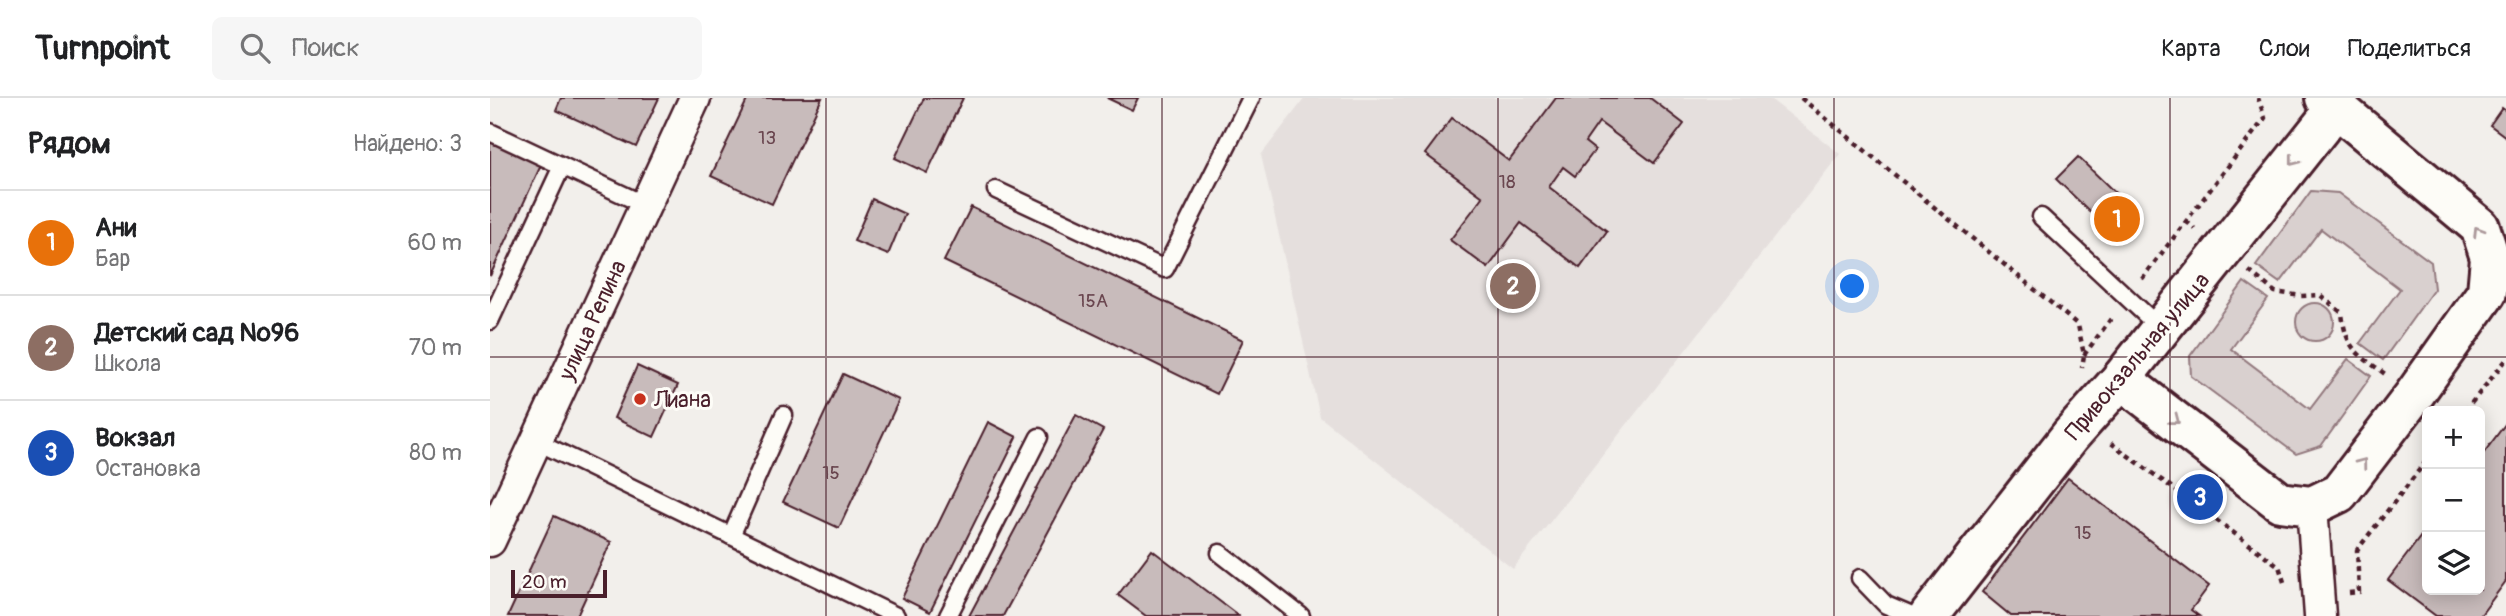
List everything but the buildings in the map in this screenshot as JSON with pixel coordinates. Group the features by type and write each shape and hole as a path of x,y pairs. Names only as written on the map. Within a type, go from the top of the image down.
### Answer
{"street":[{"name":"улица Репина","path":"490,541 695,98"},
{"name":"Привокзальная улица","path":"1929,616 2070,436 2121,379 2224,251 2336,100"},
{"path":"2121,379 2280,502 2312,506 2339,493 2414,395 2487,292 2490,258 2480,227 2336,100"},
{"path":"2312,506 2320,606"}],"lane":[{"path":"996,190 1166,269 1251,98"},
{"path":"490,132 645,205"},
{"path":"490,321 562,166"},
{"path":"2041,217 2161,329"},
{"path":"731,536 784,415"},
{"path":"948,616 1039,437"},
{"path":"536,441 896,616"},
{"path":"1220,553 1301,616"},
{"path":"1860,578 1886,605 1912,616"}],"path":[{"path":"1801,98 2078,325 2084,355 2081,369"},
{"path":"2084,355 2265,118 2259,98"},
{"path":"2186,221 2276,292 2301,296 2320,295 2343,313 2344,331 2353,350 2414,395"},
{"path":"2469,406 2506,360"},
{"path":"2070,436 2085,447 2113,442 2279,566 2289,597 2320,606 2359,592 2357,550 2422,466"}],"shaded area":[{"path":"1305,98 1769,98 1840,154 1513,569 1320,417 1261,155"},
{"path":"2311,191 2338,193 2431,262 2434,289 2383,360 2360,343 2400,289 2321,229 2280,283 2256,266"},
{"path":"2244,282 2268,299 2231,349 2310,409 2348,359 2371,376 2321,446 2296,454 2191,376 2190,356"},
{"path":"2315,303 2328,309 2334,322 2328,335 2315,341 2302,335 2296,322 2302,309"}],"place":[{"name":"Ани","path":"2117,219"},
{"name":"Детский сад №96","path":"1513,286"},
{"name":"Лиана","path":"640,399"},
{"name":"Вокзал","path":"2200,497"}]}
